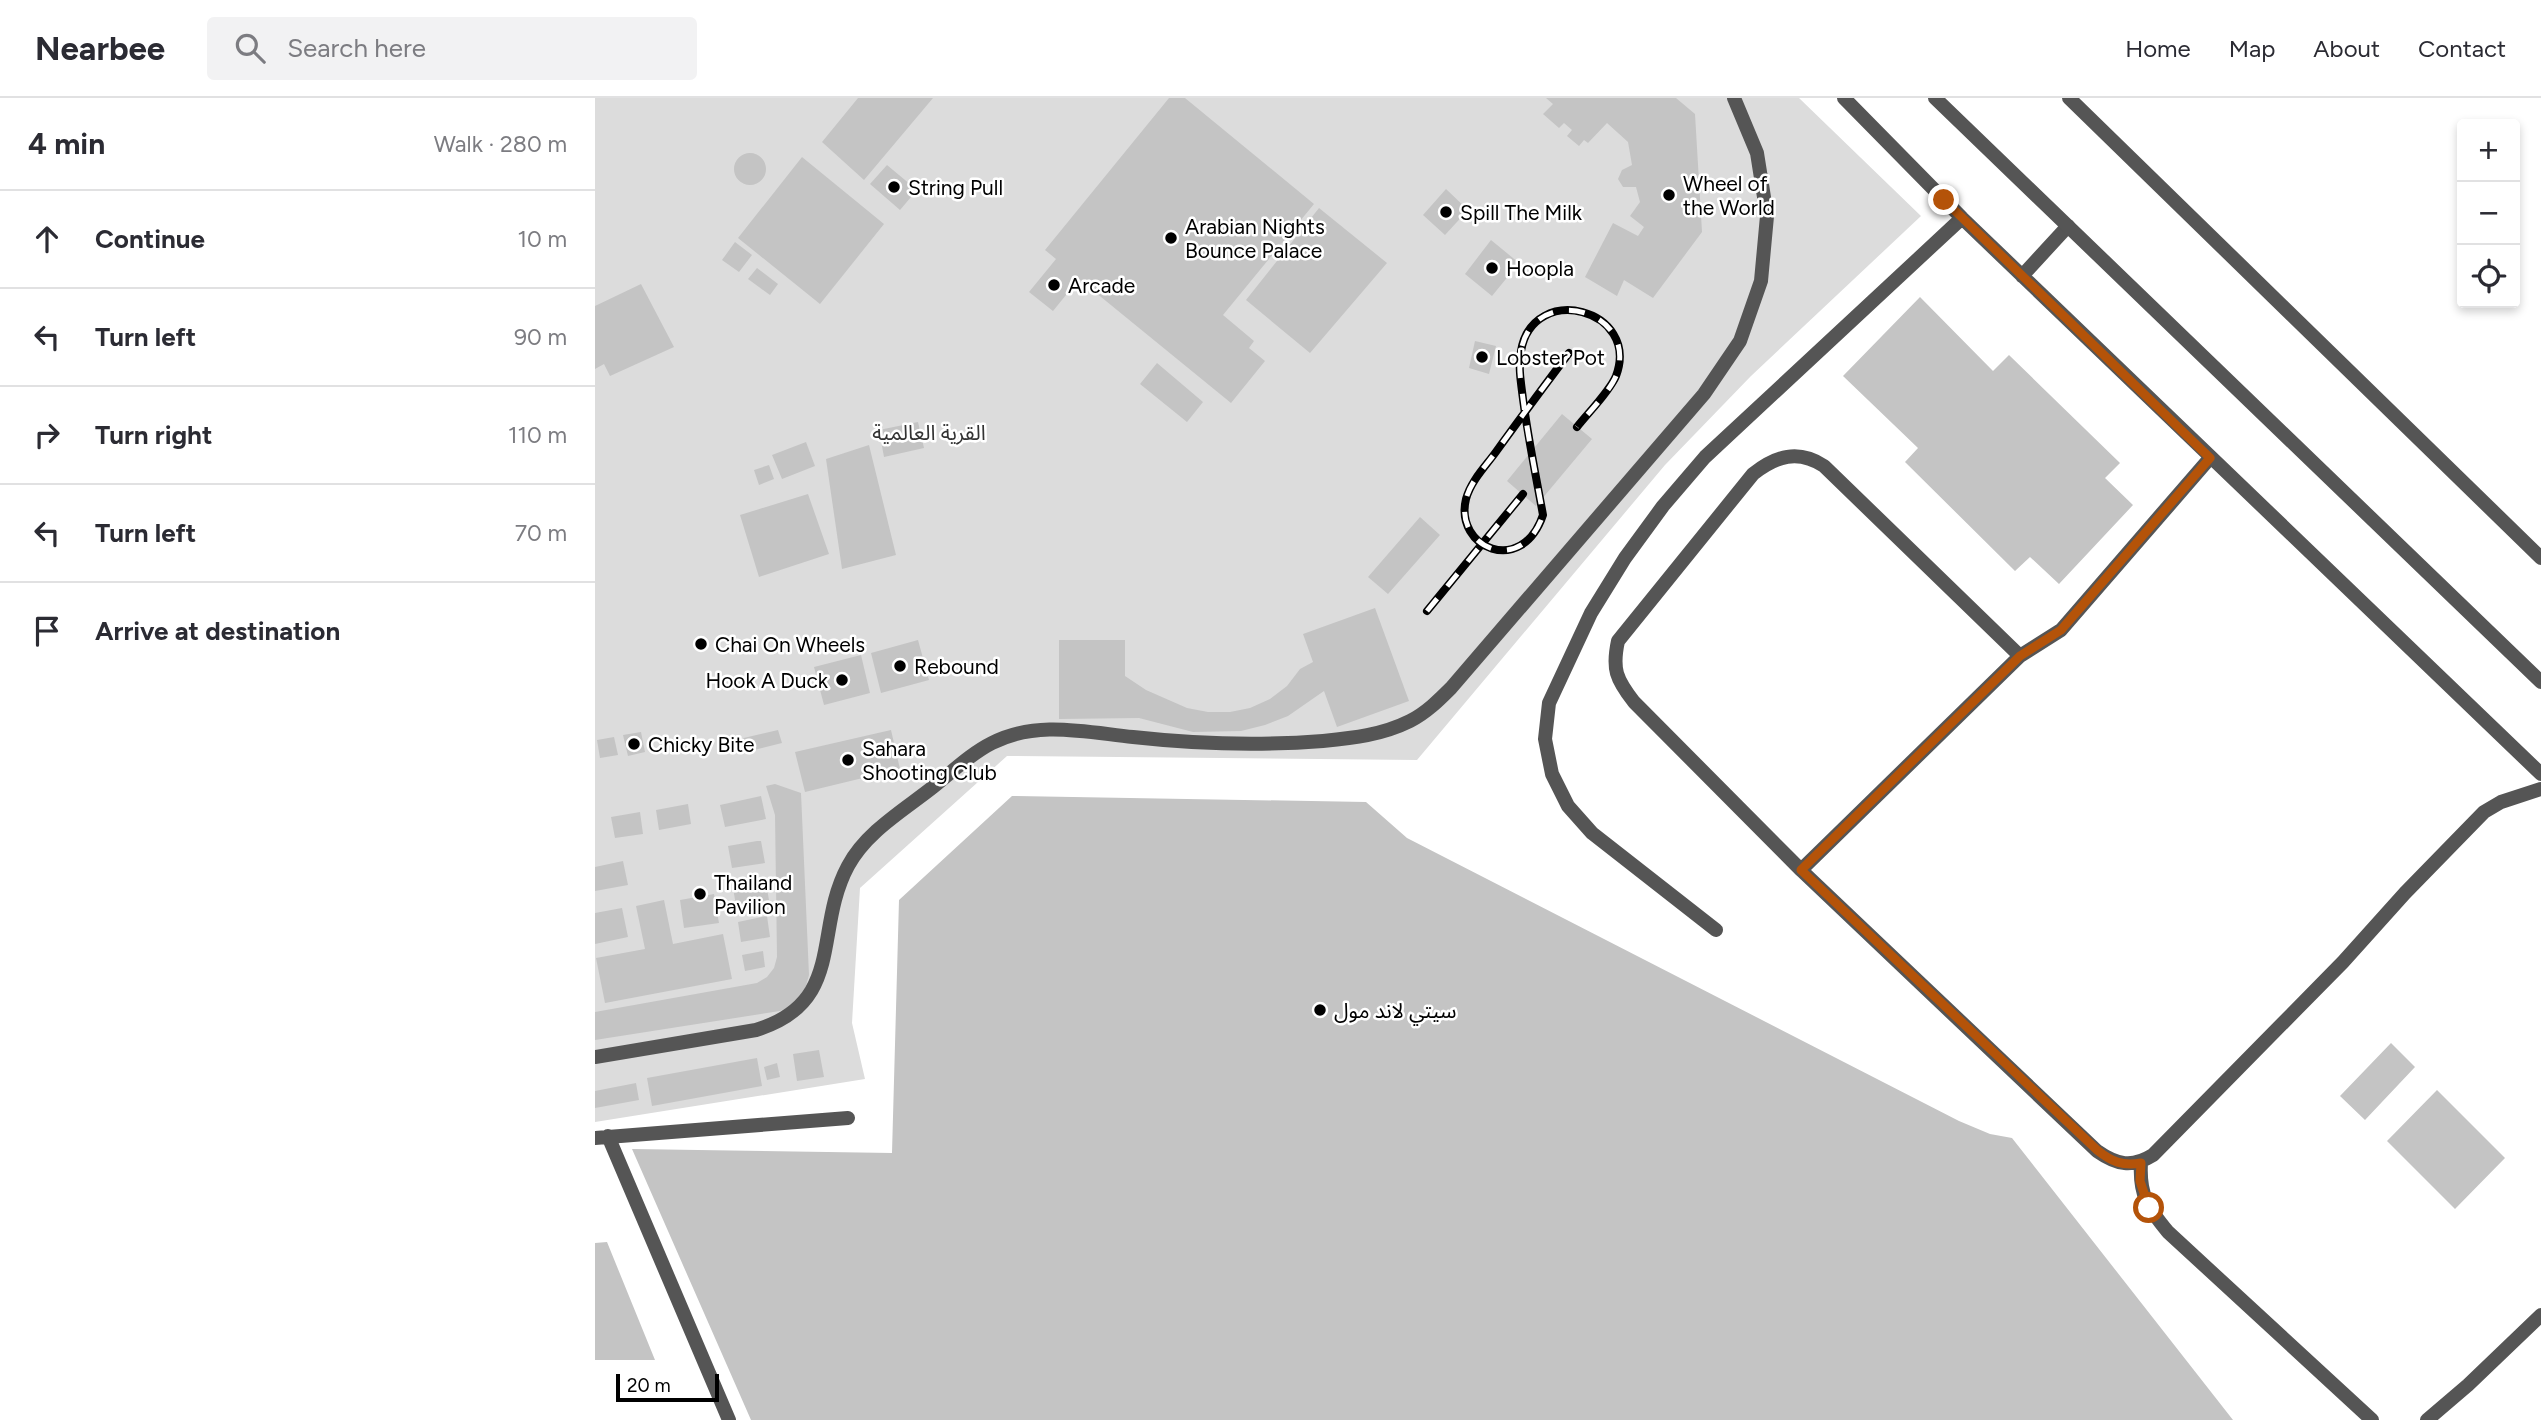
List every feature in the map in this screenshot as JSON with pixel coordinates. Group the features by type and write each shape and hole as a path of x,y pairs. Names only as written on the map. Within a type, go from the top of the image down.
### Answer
{"street":[{"path":"595,1057 755,1030 777,1023 796,1011 811,993 820,973 840,883 849,863 862,845 974,754 1002,739 1034,730 1056,728 1178,742 1260,745 1301,743 1363,737 1388,730 1433,706 1705,394 1740,341 1761,281 1767,216 1757,153 1734,98"},
{"path":"1844,98 1962,218 2541,774"},
{"path":"1935,98 2541,682"},
{"path":"2069,98 2541,558"},
{"path":"1716,930 1592,833 1568,806 1552,775 1545,739 1549,703 1591,613 1625,558 1663,506 1705,457 1962,218"},
{"path":"2022,276 2068,226"},
{"path":"2020,656 1824,466 1811,457 1794,456 1766,464 1753,474 1618,641 1613,663 1620,684 1634,702 1801,870 2097,1150 2117,1163 2141,1163 2153,1155 2265,1043 2484,812 2501,802 2541,789"},
{"path":"1801,870 2020,656 2061,630 2210,458"},
{"path":"729,1420 602,1137 848,1118"},
{"path":"2141,1163 2143,1196 2168,1232 2372,1420"},
{"path":"2427,1420 2541,1315"}],"green space":[{"name":"القرية العالمية","path":"595,98 1799,98 1921,216 1751,376 1665,465 1417,760 1007,756 860,888 852,1023 865,1079 595,1122"}],"building":[{"path":"858,98 933,98 864,180 822,142"},
{"name":"Arabian Nights Bounce Palace","path":"1169,98 1185,98 1314,204 1223,315 1254,341 1249,348 1265,361 1231,403 1079,279 1053,311 1029,292 1056,259 1045,250"},
{"name":"Wheel of the World","path":"1546,98 1676,98 1695,114 1702,232 1653,298 1624,280 1617,296 1585,277 1613,223 1638,236 1644,227 1630,216 1640,202 1636,187 1623,187 1618,179 1622,170 1632,165 1628,142 1607,123 1588,143 1584,140 1579,146 1567,136 1572,130 1564,123 1559,128 1543,114 1553,104"},
{"path":"750,153 761,158 766,169 761,180 750,185 739,180 734,169 739,158"},
{"path":"802,157 884,224 820,304 738,238"},
{"name":"String Pull","path":"887,165 917,190 900,210 870,184"},
{"name":"Spill The Milk","path":"1446,189 1468,210 1445,235 1423,215"},
{"path":"1319,208 1387,263 1310,353 1246,300"},
{"name":"Hoopla","path":"1491,240 1519,263 1492,296 1465,274"},
{"path":"735,242 752,255 739,272 722,260"},
{"path":"757,268 778,284 770,295 748,279"},
{"path":"641,284 674,347 610,376 604,364 595,369 595,306"},
{"path":"1920,297 1993,371 2009,355 2120,463 2105,478 2133,505 2059,584 2030,557 2015,571 1905,462 1918,448 1843,376"},
{"name":"Lobster Pot","path":"1475,341 1496,346 1489,374 1469,368"},
{"path":"1157,363 1203,402 1187,422 1140,384"},
{"path":"1562,414 1592,439 1536,506 1507,481"},
{"path":"918,422 924,448 884,457 879,430"},
{"path":"806,442 815,466 782,479 772,455"},
{"path":"869,445 896,555 842,569 826,459"},
{"path":"769,465 774,479 759,485 754,470"},
{"path":"808,494 829,554 759,577 740,515"},
{"path":"1420,517 1440,535 1388,594 1368,577"},
{"path":"1375,608 1409,701 1337,727 1324,691 1288,716 1241,731 1193,732 1139,718 1059,719 1059,640 1125,640 1125,676 1146,690 1187,708 1230,712 1250,708 1270,699 1287,686 1300,669 1313,662 1303,634"},
{"name":"Rebound","path":"918,640 929,680 881,693 871,653"},
{"name":"Hook A Duck","path":"861,655 870,693 824,705 814,667"},
{"path":"778,730 782,743 754,750 753,746 736,750 735,740"},
{"name":"Sahara Shooting Club","path":"891,730 900,769 805,792 795,752"},
{"name":"Chicky Bite","path":"641,732 645,752 628,756 623,735"},
{"path":"614,737 618,755 600,758 597,740"},
{"path":"775,784 801,793 809,975 804,993 789,1007 780,1011 595,1040 595,1012 757,983 767,977 774,968 777,957 775,815 766,786"},
{"path":"761,796 766,819 725,827 720,805"},
{"name":"سيتي لاند مول","path":"1012,796 1366,802 1407,838 1959,1121 1990,1134 2012,1138 2233,1420 751,1420 632,1149 892,1153 899,900"},
{"path":"688,804 691,824 659,830 656,810"},
{"path":"640,812 643,834 615,838 611,817"},
{"path":"761,841 765,863 732,868 728,846"},
{"path":"623,861 628,885 595,891 595,867"},
{"path":"765,878 769,900 736,905 732,883"},
{"path":"714,894 719,923 684,928 680,900"},
{"path":"664,900 673,944 723,934 732,979 605,1003 596,958 645,949 636,906"},
{"path":"622,908 628,937 595,944 595,913"},
{"path":"767,916 770,937 741,942 738,922"},
{"path":"763,951 765,967 745,971 742,955"},
{"path":"2391,1043 2415,1067 2365,1120 2340,1096"},
{"path":"819,1050 824,1077 797,1081 793,1054"},
{"path":"757,1058 762,1086 652,1106 647,1078"},
{"path":"777,1063 780,1077 767,1080 764,1067"},
{"path":"636,1083 639,1100 595,1108 595,1091"},
{"path":"2437,1090 2505,1158 2455,1209 2387,1141"},
{"path":"607,1242 655,1360 595,1360 595,1243"}],"railway":[{"path":"1569,353 1542,389 1533,401 1524,413 1494,455 1480,473 1468,492 1465,516 1470,531 1480,542 1492,549 1506,550 1520,546 1533,534 1543,515 1525,414 1523,399 1521,387 1520,357 1530,329 1544,316 1563,310 1582,312 1600,320 1613,334 1620,353 1613,382 1577,427"},
{"path":"1427,611 1523,494"}],"place":[{"name":"String Pull","path":"894,187"},
{"name":"Wheel of the World","path":"1669,195"},
{"name":"Spill The Milk","path":"1446,212"},
{"name":"Arabian Nights Bounce Palace","path":"1171,238"},
{"name":"Hoopla","path":"1492,268"},
{"name":"Arcade","path":"1054,285"},
{"name":"Lobster Pot","path":"1482,357"},
{"name":"Chai On Wheels","path":"701,644"},
{"name":"Rebound","path":"900,666"},
{"name":"Hook A Duck","path":"842,680"},
{"name":"Chicky Bite","path":"634,744"},
{"name":"Sahara Shooting Club","path":"848,760"},
{"name":"Thailand Pavilion","path":"700,894"},
{"name":"سيتي لاند مول","path":"1320,1010"}],"route":[{"path":"1944,200 2210,458 2061,630 2020,656 1801,870 2097,1150 2117,1163 2141,1163 2140,1181 2149,1208"}]}
